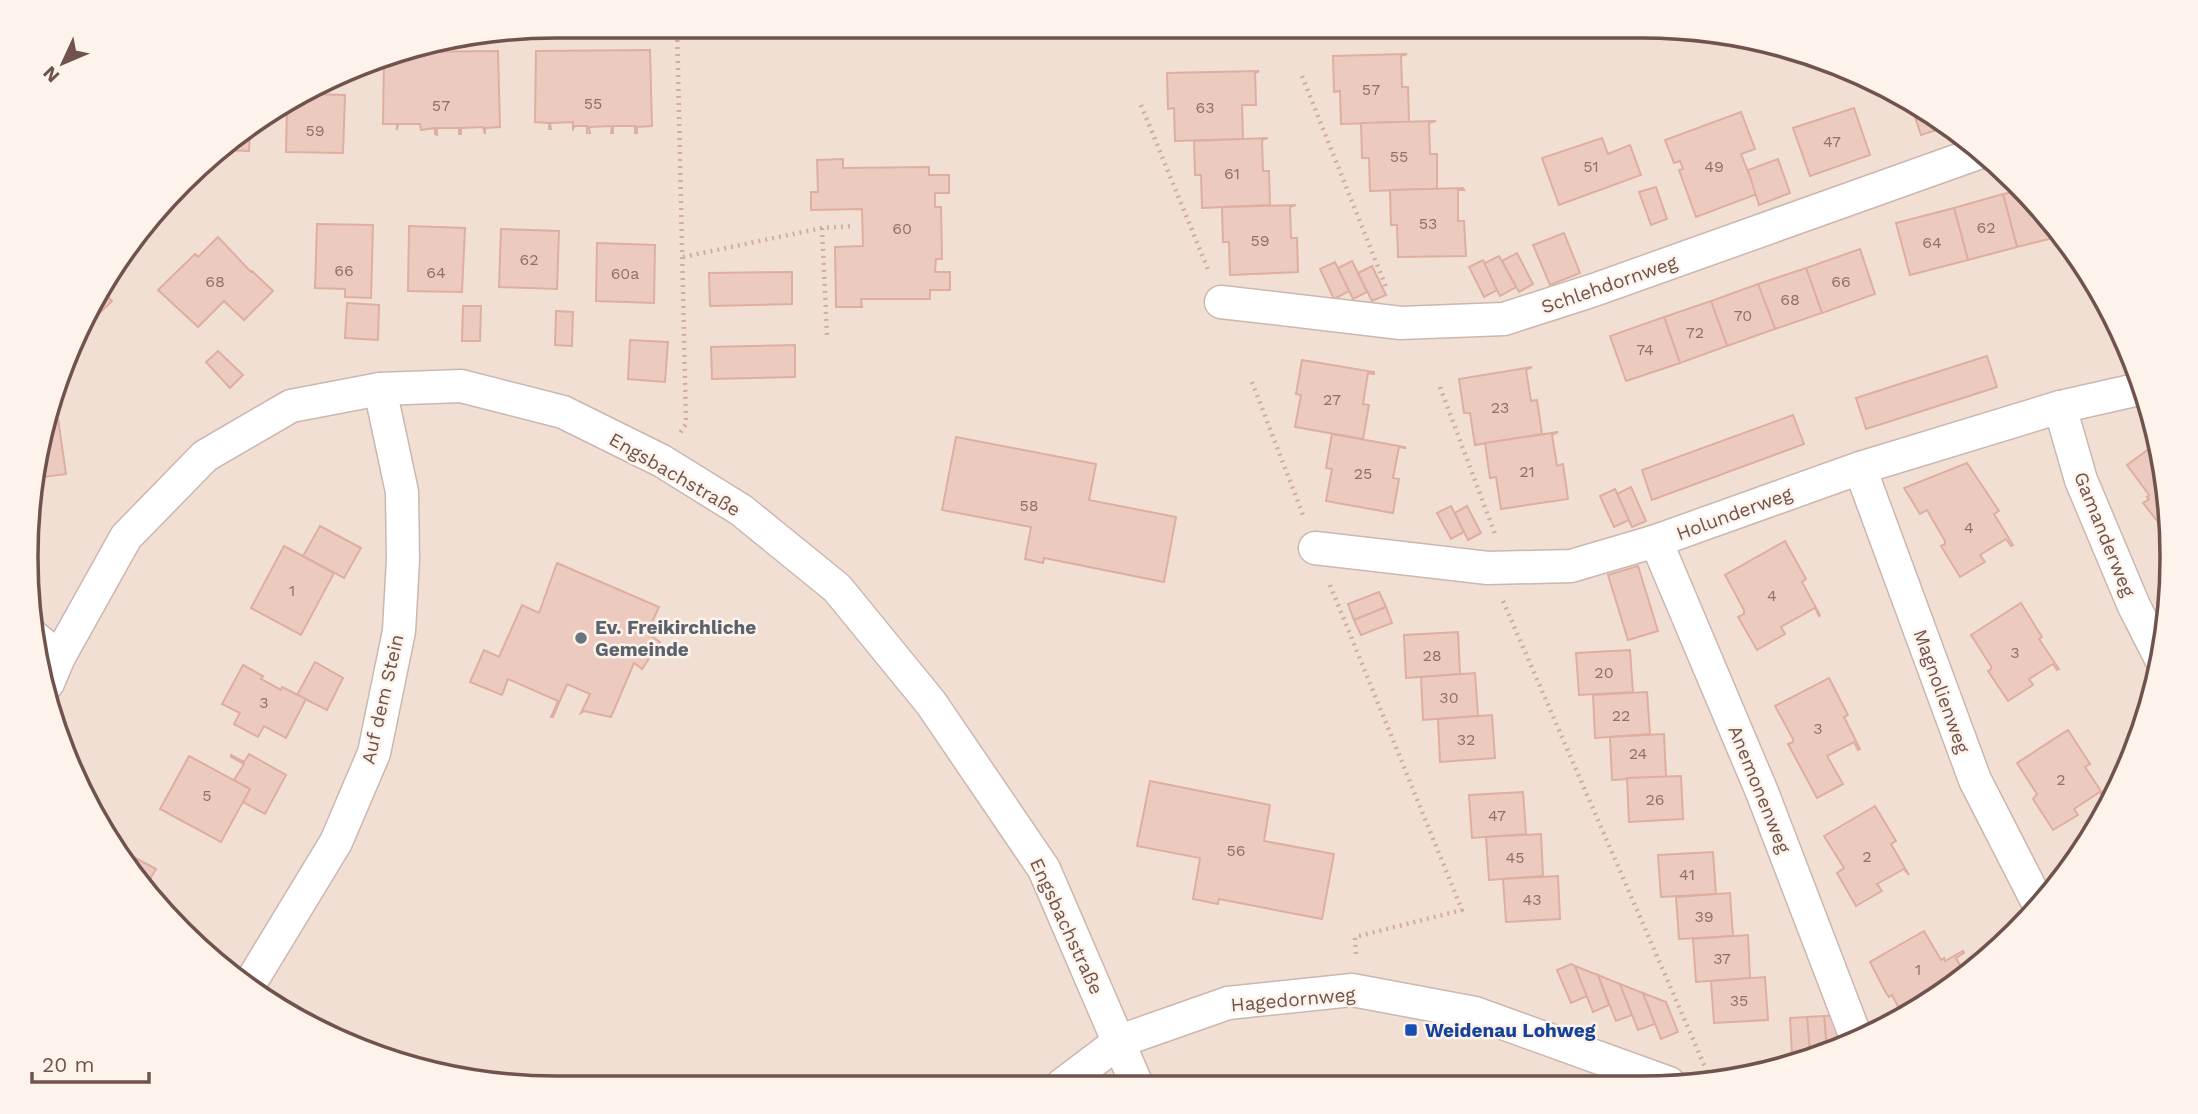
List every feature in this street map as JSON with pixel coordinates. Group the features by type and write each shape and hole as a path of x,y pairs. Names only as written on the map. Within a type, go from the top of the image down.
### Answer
{"street":[{"name":"Schlehdornweg","path":"1221,302 1401,323 1504,319 1594,290 1970,156"},
{"name":"Engsbachstraße","path":"54,670 126,537 205,456 291,406 380,389 461,386 563,412 662,461 741,510 837,588 931,703 1044,869 1134,1076"},
{"name":"Auf dem Stein","path":"254,977 336,842 374,752 399,631 403,560 402,492 380,389"},
{"name":"Holunderweg","path":"1315,548 1498,568 1571,565 1656,541 1860,468 2060,407 2132,391"},
{"name":"Gamanderweg","path":"2060,407 2081,480 2134,606 2152,642"},
{"name":"Magnolienweg","path":"1860,468 1975,779 2034,895"},
{"name":"Anemonenweg","path":"1656,541 1762,792 1853,1030"},
{"name":"Hagedornweg","path":"1074,1076 1120,1041 1228,1003 1352,990 1475,1013 1648,1076"}],"path":[{"path":"677,38 686,424"},
{"path":"1301,76 1401,323"},
{"path":"1141,105 1221,302"},
{"path":"683,257 822,228 854,226"},
{"path":"822,228 827,335"},
{"path":"1252,382 1315,548 1462,910 1355,937 1359,991"},
{"path":"1440,387 1498,568 1707,1071"}],"shaded area":[{"path":"1641,38 1742,48 1808,66 1870,92 1929,126 1957,146 2008,190 2031,215 2072,269 2090,298 2132,390 2150,456 2155,489 2160,557 2158,591 2150,658 2142,691 2132,724 2106,786 2072,845 2031,899 2008,924 1957,968 1900,1006 1839,1036 1775,1058 1709,1071 1641,1076 557,1076 456,1066 390,1048 328,1022 269,988 215,947 190,924 167,899 126,845 92,786 66,724 48,658 43,625 38,557 48,456 66,390 108,298 126,269 167,215 215,167 269,126 298,108 359,78 390,66 456,48 523,40"}],"building":[{"path":"650,50 652,126 637,127 637,133 635,126 613,126 613,133 612,126 589,127 590,133 587,133 587,126 575,126 573,129 573,122 550,123 549,129 549,123 535,122 536,51"},
{"path":"498,51 500,127 485,128 485,134 483,127 461,128 461,134 459,128 437,128 437,135 435,128 421,130 420,124 398,124 397,130 397,124 383,124 384,68 441,52"},
{"path":"1407,54 1401,56 1402,87 1408,87 1409,122 1341,124 1340,91 1334,92 1333,56"},
{"path":"1259,71 1255,73 1256,105 1242,105 1243,139 1175,141 1174,108 1168,109 1167,73"},
{"path":"324,94 345,95 343,153 286,152 287,115"},
{"path":"1854,108 1870,155 1810,176 1793,128"},
{"path":"1741,112 1755,149 1741,154 1757,194 1696,217 1679,170 1683,169 1680,161 1674,163 1665,140"},
{"path":"1915,117 1935,130 1921,135"},
{"path":"1436,121 1429,123 1430,154 1437,154 1437,189 1370,191 1369,158 1362,158 1361,123"},
{"path":"1268,138 1262,140 1263,171 1269,171 1270,205 1202,208 1201,175 1195,175 1194,141"},
{"path":"1602,138 1608,154 1630,145 1641,175 1559,205 1542,158"},
{"path":"249,140 249,151 235,151"},
{"path":"843,159 843,168 929,167 929,175 949,175 949,193 935,193 935,207 941,207 942,259 936,259 935,272 950,272 950,290 930,290 930,299 861,299 862,307 836,307 835,247 863,246 862,209 811,210 811,192 818,192 817,160"},
{"path":"1778,159 1790,193 1759,205 1748,170"},
{"path":"1656,187 1667,219 1651,225 1639,192"},
{"path":"1463,188 1464,190 1458,190 1458,221 1464,221 1466,256 1398,257 1397,225 1391,225 1390,190"},
{"path":"2010,192 2050,239 2017,247 2003,194"},
{"path":"2003,194 2017,247 1968,260 1954,208"},
{"path":"1296,205 1290,207 1291,238 1297,238 1298,272 1230,275 1229,242 1223,242 1222,207"},
{"path":"1954,208 1968,260 1910,275 1896,223"},
{"path":"317,224 373,225 371,298 345,297 345,289 315,288"},
{"path":"409,226 465,228 462,292 408,291"},
{"path":"501,229 559,231 557,289 499,287"},
{"path":"1564,233 1580,273 1550,285 1533,245"},
{"path":"218,237 273,291 244,320 224,301 198,327 158,290 195,254 198,257"},
{"path":"597,243 655,245 654,303 596,301"},
{"path":"1860,249 1875,294 1822,313 1806,268"},
{"path":"1517,253 1533,284 1519,292 1502,261"},
{"path":"1499,256 1516,287 1500,296 1483,264"},
{"path":"1483,260 1497,290 1484,297 1469,267"},
{"path":"1352,261 1367,292 1353,299 1338,268"},
{"path":"1335,262 1349,291 1334,299 1320,269"},
{"path":"1372,266 1386,295 1372,301 1358,273"},
{"path":"1806,268 1822,313 1775,329 1758,284"},
{"path":"792,272 792,304 710,306 709,273"},
{"path":"1758,284 1775,329 1727,346 1711,301"},
{"path":"108,297 112,301 100,312"},
{"path":"1711,301 1727,346 1680,363 1664,317"},
{"path":"347,303 379,305 378,340 345,338"},
{"path":"463,306 481,306 480,341 462,341"},
{"path":"556,311 573,312 572,346 555,345"},
{"path":"1664,317 1680,363 1626,381 1610,336"},
{"path":"630,340 668,342 665,382 628,379"},
{"path":"795,345 795,377 712,379 711,347"},
{"path":"218,351 243,375 230,388 206,362"},
{"path":"1987,356 1997,387 1866,429 1856,398"},
{"path":"1302,360 1374,372 1368,373 1363,404 1369,405 1363,439 1295,427 1301,395 1296,394"},
{"path":"1532,367 1526,370 1531,401 1537,400 1542,434 1475,445 1470,413 1464,413 1459,379"},
{"path":"1793,415 1804,444 1652,500 1642,470"},
{"path":"57,419 66,474 45,477 48,456"},
{"path":"1558,432 1552,435 1557,466 1563,464 1568,499 1501,509 1496,477 1490,478 1485,443"},
{"path":"1332,434 1405,447 1399,447 1393,478 1399,479 1393,513 1326,501 1332,469 1326,468"},
{"path":"956,437 1096,464 1089,500 1176,517 1164,582 1044,558 1043,563 1025,559 1031,527 942,510"},
{"path":"2148,449 2158,522 2143,503 2149,499 2149,495 2127,465"},
{"path":"1967,463 1999,511 1994,514 2013,545 2006,539 1980,555 1985,562 1960,577 1941,546 1945,541 1927,510 1920,514 1904,488"},
{"path":"1631,487 1646,521 1632,527 1617,494"},
{"path":"1615,489 1629,520 1614,527 1600,496"},
{"path":"1451,506 1464,532 1451,539 1437,513"},
{"path":"1467,506 1481,533 1468,540 1455,513"},
{"path":"320,526 361,548 344,578 303,556"},
{"path":"1785,541 1806,579 1802,582 1820,615 1815,608 1781,627 1785,634 1757,650 1738,617 1744,614 1744,610 1725,575"},
{"path":"284,546 334,573 301,635 251,608"},
{"name":"Ev. Freikirchliche Gemeinde","path":"557,563 659,607 647,633 660,642 642,669 634,663 611,717 584,711 581,713 590,694 567,684 551,717 558,701 508,679 502,695 470,682 484,650 499,657 522,605 539,613"},
{"path":"1638,566 1658,631 1628,640 1608,575"},
{"path":"1379,592 1386,607 1354,620 1348,604"},
{"path":"2021,603 2042,637 2039,639 2059,669 2053,664 2029,679 2033,685 2008,701 1988,671 1991,666 1971,635"},
{"path":"1386,607 1392,623 1361,635 1354,620"},
{"path":"1458,632 1460,674 1406,678 1404,635"},
{"path":"1630,650 1633,692 1579,695 1576,653"},
{"path":"315,662 343,678 327,710 297,695"},
{"path":"243,665 281,690 282,687 306,699 286,738 264,726 258,737 234,724 240,713 222,704"},
{"path":"1475,673 1478,716 1423,720 1421,677"},
{"path":"1829,678 1848,715 1844,717 1860,749 1858,750 1854,742 1827,756 1843,784 1817,798 1788,744 1793,742 1793,739 1775,706"},
{"path":"1647,692 1650,734 1595,738 1593,695"},
{"path":"1492,715 1495,758 1440,762 1438,719"},
{"path":"2068,730 2090,764 2085,767 2102,793 2074,809 2078,815 2053,830 2033,799 2037,794 2017,763"},
{"path":"1664,734 1666,777 1612,780 1610,737"},
{"path":"249,754 286,775 265,814 243,802 250,789 234,780 244,764 231,755 244,762"},
{"path":"189,756 250,789 221,842 160,809"},
{"path":"1681,776 1683,819 1629,822 1627,778"},
{"path":"1150,781 1270,805 1264,841 1334,854 1322,919 1219,899 1218,904 1193,899 1200,858 1137,846"},
{"path":"1523,792 1526,834 1472,838 1469,795"},
{"path":"1875,806 1896,841 1891,844 1909,875 1904,869 1877,884 1882,891 1856,906 1837,873 1844,868 1824,836"},
{"path":"1541,834 1543,876 1489,880 1486,837"},
{"path":"1713,852 1716,894 1661,897 1658,855"},
{"path":"135,858 156,869 150,878"},
{"path":"1558,876 1560,919 1506,922 1503,879"},
{"path":"1730,893 1733,936 1679,939 1676,897"},
{"path":"1924,931 1941,960 1944,958 1945,961 1963,951 1964,953 1956,958 1960,965 1898,1007 1892,995 1889,997 1886,993 1870,962"},
{"path":"1748,935 1750,978 1696,982 1693,939"},
{"path":"1571,964 1575,966 1587,996 1571,1003 1557,970"},
{"path":"1575,966 1598,975 1609,1005 1593,1012"},
{"path":"1598,975 1620,984 1632,1015 1616,1021"},
{"path":"1765,977 1768,1020 1714,1023 1711,981"},
{"path":"1620,984 1643,993 1655,1024 1638,1030"},
{"path":"1643,993 1666,1002 1678,1032 1661,1039"},
{"path":"1842,1015 1844,1034 1826,1041 1824,1016"},
{"path":"1824,1016 1826,1041 1810,1047 1807,1017"},
{"path":"1807,1017 1810,1047 1792,1053 1790,1018"}],"place":[{"name":"Ev. Freikirchliche Gemeinde","path":"581,638"},
{"name":"Weidenau Lohweg","path":"1411,1030"}]}
